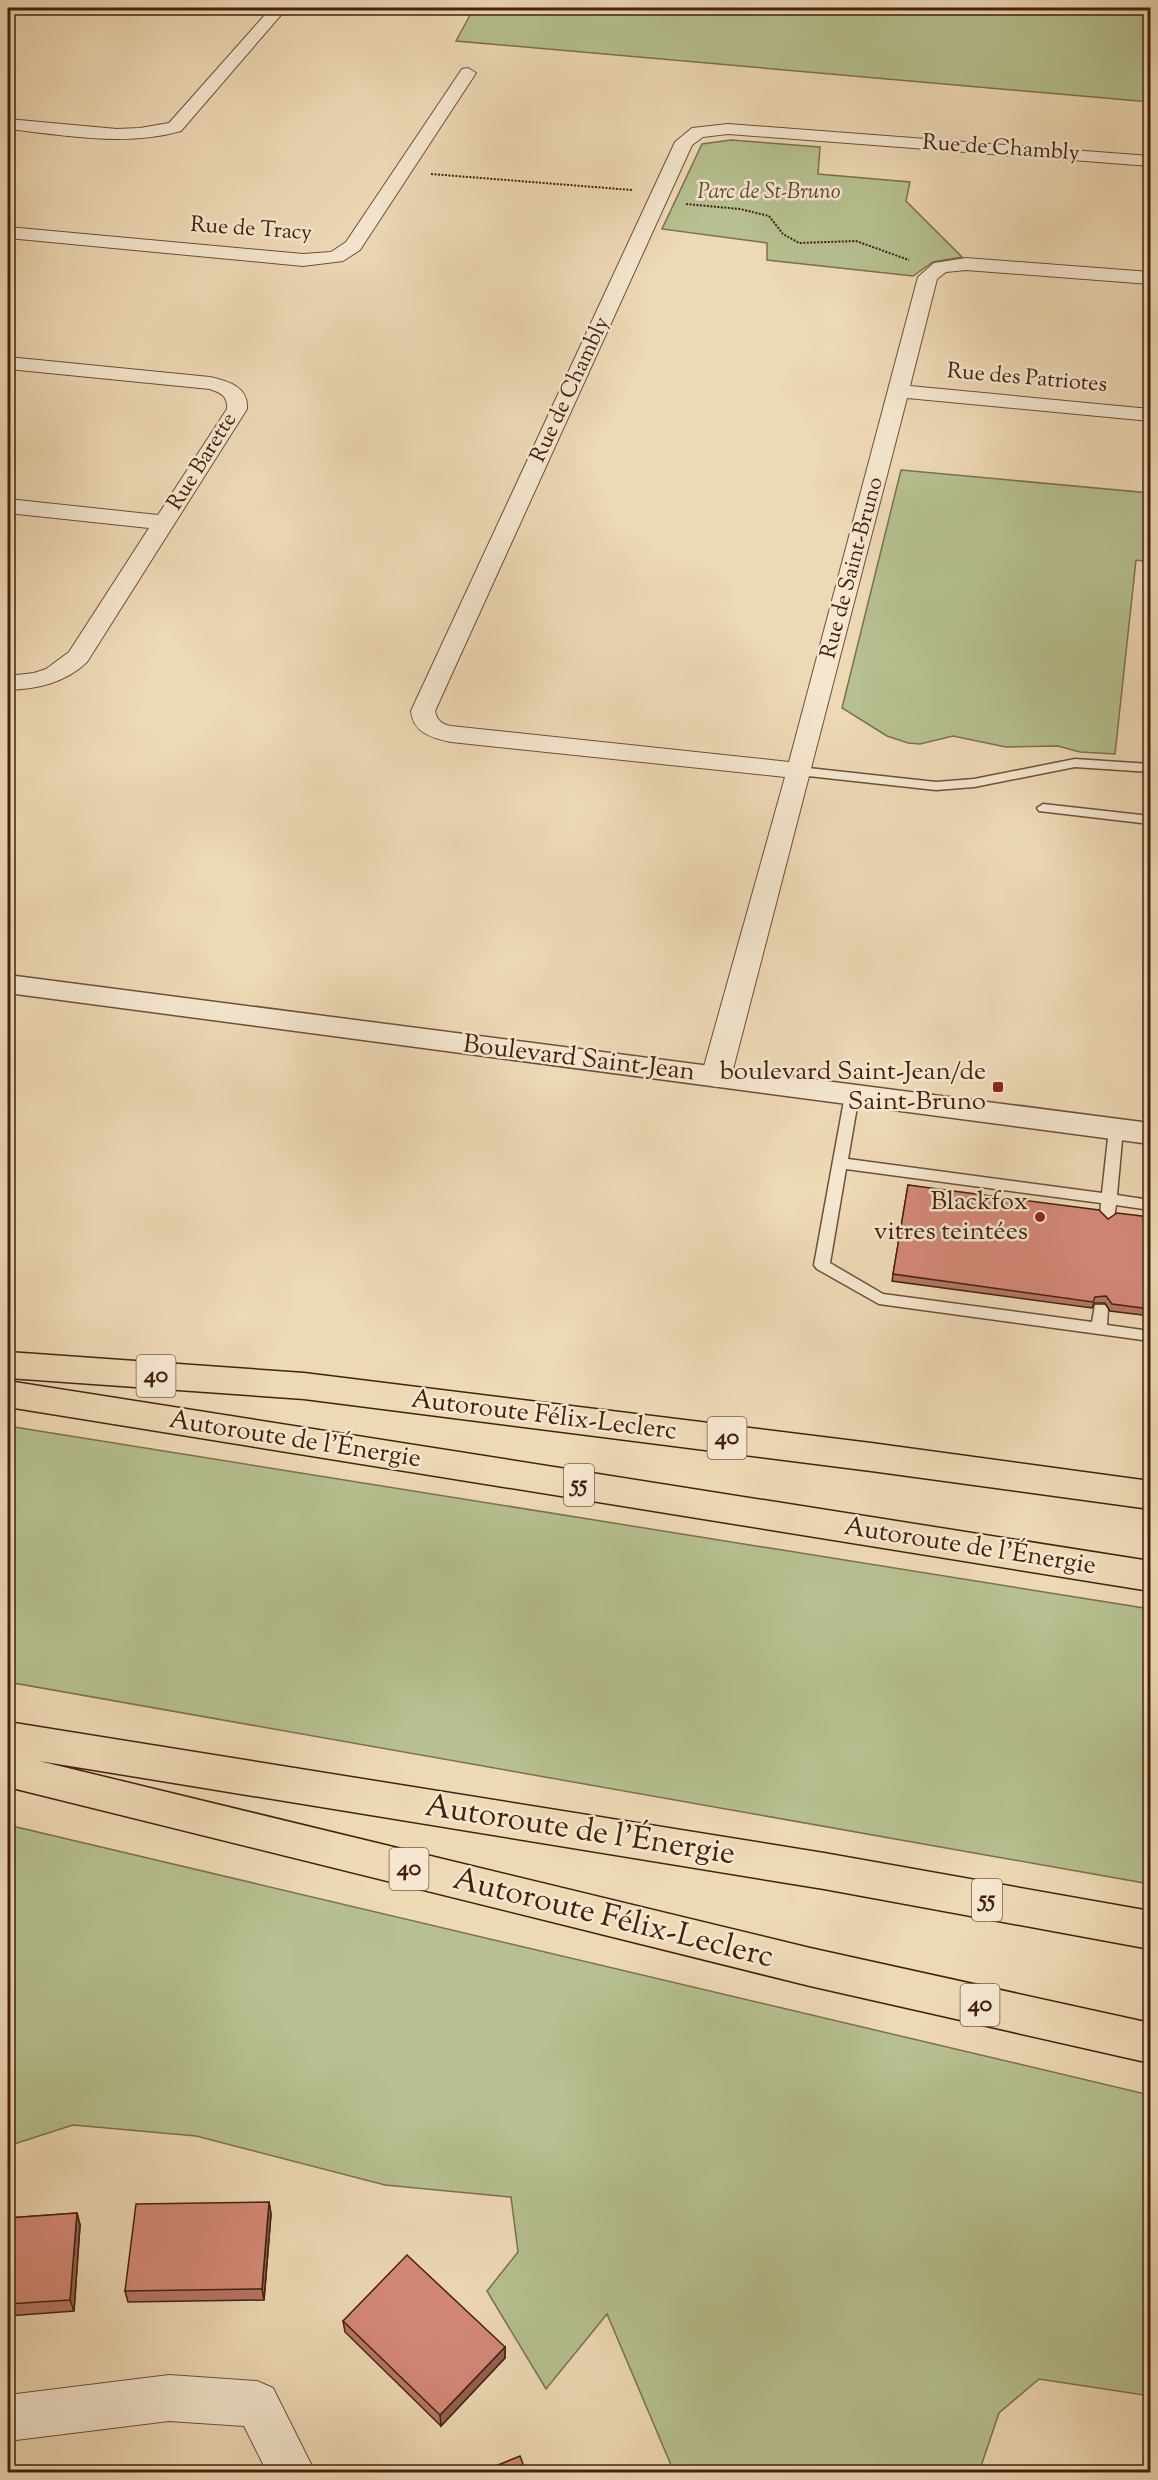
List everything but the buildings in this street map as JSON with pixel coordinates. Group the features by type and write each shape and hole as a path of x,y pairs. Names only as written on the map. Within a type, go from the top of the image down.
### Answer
{"highway":[{"name":"Autoroute Félix-Leclerc","path":"8,1365 315,1387 860,1455 1150,1495"},
{"name":"Autoroute de l'Énergie","path":"8,1394 1150,1576"},
{"name":"Autoroute de l'Énergie","path":"8,1739 824,1871 1150,1930"},
{"name":"Autoroute Félix-Leclerc","path":"8,1770 810,1967 1150,2043"}],"street":[{"path":"8,124 141,135 175,128 279,8"},
{"name":"Rue de Tracy","path":"8,233 303,260 323,260 341,255 352,248 468,73"},
{"name":"Rue de Chambly","path":"799,771 451,734 434,729 423,717 423,711 685,140 698,132 721,129 1150,161"},
{"path":"941,267 975,264 1150,278"},
{"name":"Rue de Saint-Bruno","path":"716,1077 799,771 928,277 941,267"},
{"name":"Rue Barette","path":"8,363 206,382 224,387 234,393 238,401 237,409 165,523 73,662 48,677 8,683"},
{"name":"Rue des Patriotes","path":"899,391 1150,415"},
{"path":"8,506 165,523"},
{"name":"Boulevard Saint-Jean","path":"8,984 1150,1134"},
{"path":"8,2418 169,2398 257,2404 292,2472"}],"lane":[{"path":"799,771 942,786 974,783 1075,763 1150,768"},
{"path":"1043,808 1150,820"},
{"path":"852,1095 822,1265 879,1299 1150,1336"},
{"path":"1107,1218 1116,1129"},
{"path":"840,1163 1150,1205"},
{"path":"1099,1329 1100,1309"}],"path":[{"path":"403,172 639,191 658,199 667,199 671,203 749,211 769,216 783,234 799,243 856,241 931,267 941,267"}],"green space":[{"path":"474,8 1109,8 1150,11 1150,102 456,41"},
{"name":"Parc de St-Bruno","path":"731,140 820,147 818,174 910,182 906,201 962,257 933,262 913,276 767,260 767,243 662,229 702,144"},
{"path":"901,470 1150,493 1150,562 1136,560 1115,754 1080,752 1058,746 1006,747 953,736 920,744 908,743 887,736 842,708"},
{"path":"8,1426 1150,1609 1150,1884 8,1682"},
{"path":"8,1825 1150,2095 1150,2396 1039,2379 999,2413 979,2472 674,2472 607,2314 546,2389 487,2291 518,2252 511,2197 385,2185 196,2136 73,2125 8,2146"}],"place":[{"name":"boulevard Saint-Jean/de Saint-Bruno","path":"998,1087"},
{"name":"Blackfox vitres teintées","path":"1040,1217"}]}
